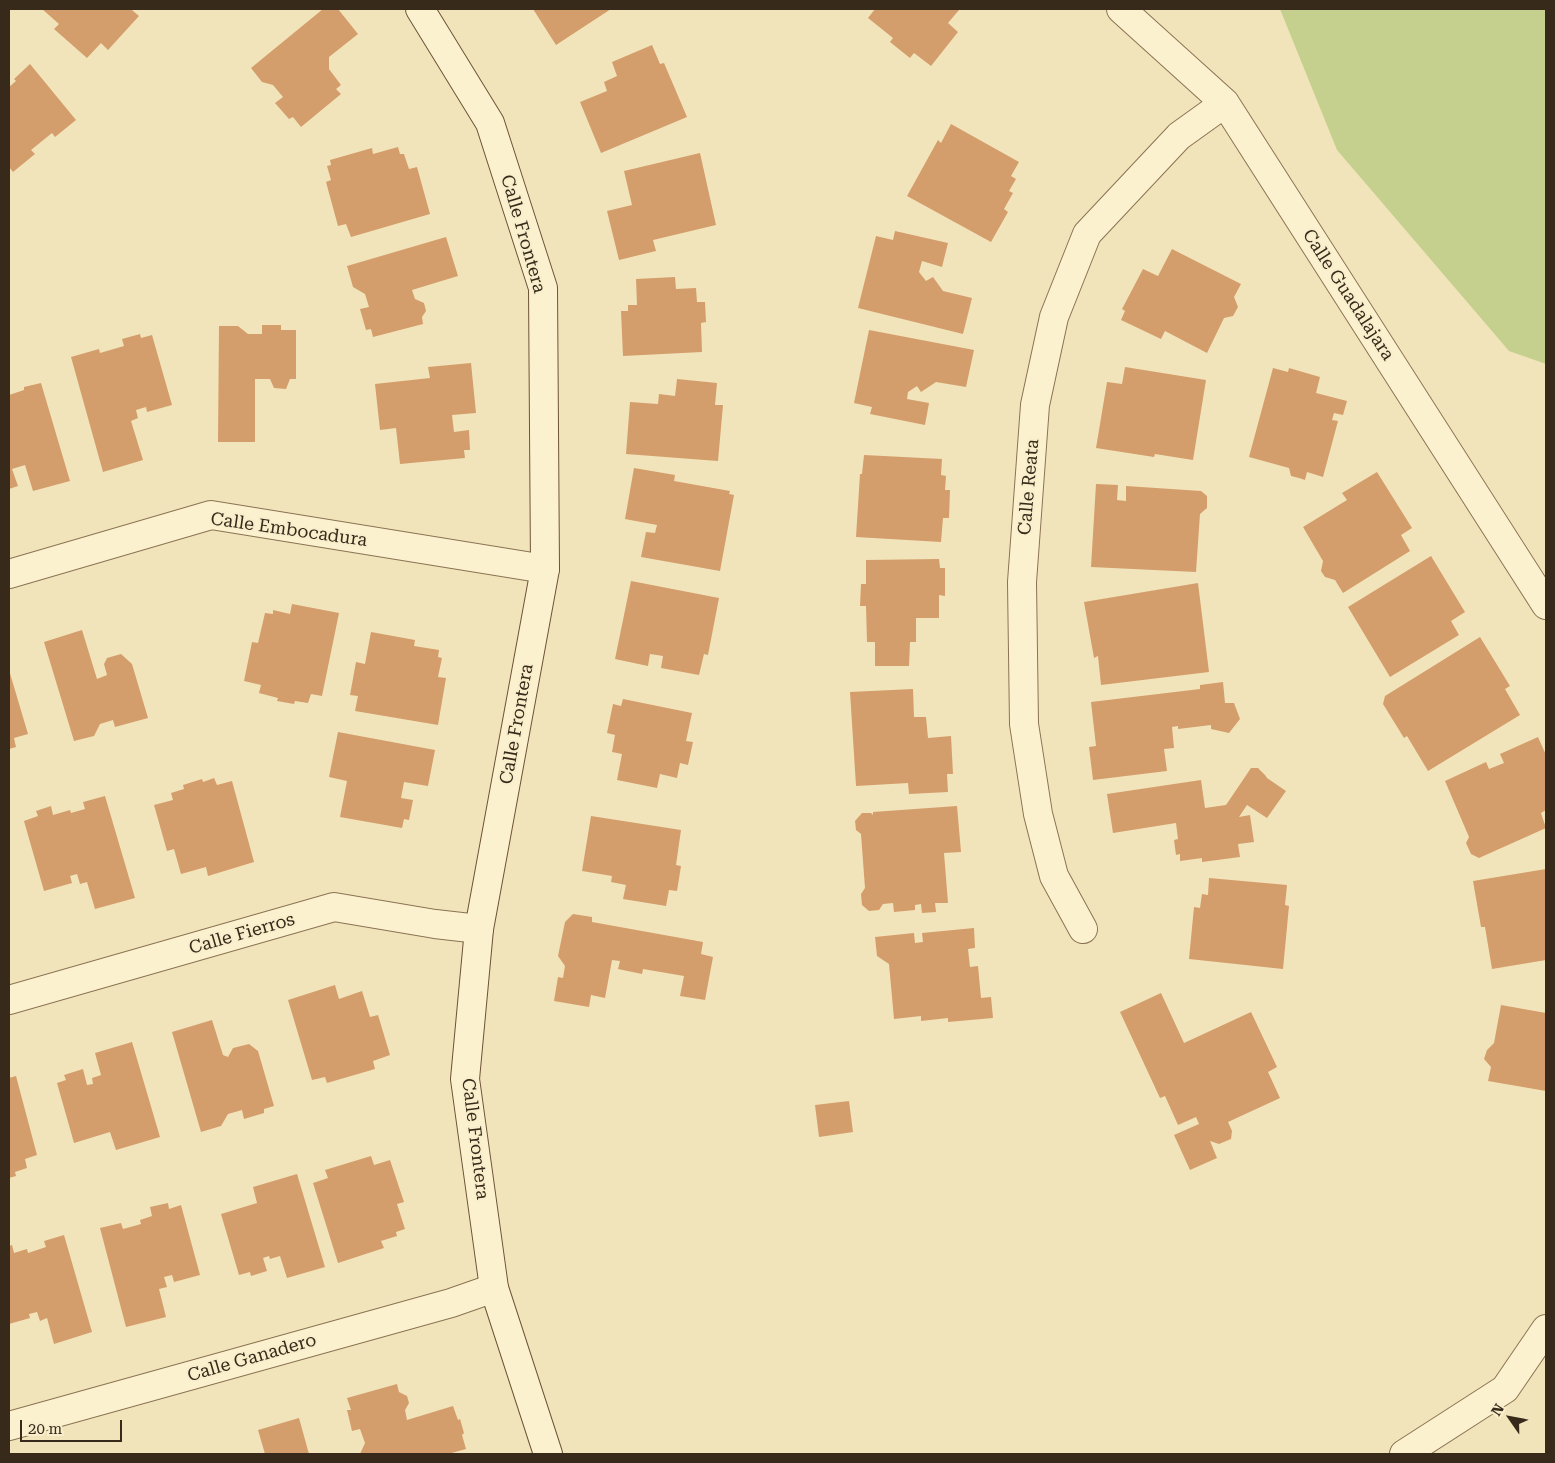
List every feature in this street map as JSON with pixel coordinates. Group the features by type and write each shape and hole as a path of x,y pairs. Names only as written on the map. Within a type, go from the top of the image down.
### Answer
{"street":[{"name":"Calle Frontera","path":"420,9 490,123 542,288 545,569 479,930 465,1079 494,1288 548,1454"},
{"name":"Calle Guadalajara","path":"1121,9 1226,103 1546,605"},
{"name":"Calle Reata","path":"1083,930 1054,876 1038,814 1024,724 1022,582 1035,405 1054,317 1087,234 1179,136 1226,103"},
{"name":"Calle Embocadura","path":"9,574 211,515 545,569"},
{"name":"Calle Fierros","path":"9,1000 334,907 479,930"},
{"name":"Calle Ganadero","path":"9,1426 441,1305 494,1288"},
{"path":"1404,1454 1505,1389 1546,1329"}],"green space":[{"path":"1280,9 1546,9 1546,364 1509,351 1337,150"}],"building":[{"path":"42,9 134,9 132,10 139,16 108,50 101,43 87,58 54,29 59,24"},
{"path":"323,9 338,9 358,34 329,57 329,69 341,85 336,89 341,94 301,127 293,117 289,119 275,103 283,97 273,85 262,82 251,68"},
{"path":"533,9 611,9 556,45"},
{"path":"875,9 957,9 959,10 948,23 958,32 931,66 914,53 910,58 890,42 893,38 868,18"},
{"path":"652,45 660,64 664,63 687,117 601,153 580,102 607,91 604,82 617,76 612,62"},
{"path":"30,64 76,120 55,137 52,133 31,150 35,154 13,172 9,167 9,87 16,81 14,79"},
{"path":"951,124 1019,162 1011,176 1016,179 1009,191 1013,193 1004,209 1008,212 991,242 907,196 938,140 941,143"},
{"path":"398,147 400,154 404,154 409,169 417,167 430,214 351,237 346,224 338,226 326,182 331,180 327,166 331,165 330,160 372,148 373,154"},
{"path":"700,153 716,225 653,240 656,251 619,260 607,211 632,205 624,171"},
{"path":"895,231 948,243 942,267 922,261 919,272 926,281 933,277 943,291 972,298 963,334 858,308 876,236 893,240"},
{"path":"446,237 458,276 412,290 415,299 424,303 426,311 422,317 423,324 373,337 371,329 366,330 360,309 369,307 365,294 353,287 347,266"},
{"path":"1172,249 1241,284 1234,297 1238,307 1233,316 1224,318 1207,353 1165,331 1161,339 1121,320 1125,311 1122,309 1143,269 1158,276"},
{"path":"675,277 676,289 696,288 697,302 705,302 706,322 701,323 702,352 623,356 621,311 628,311 628,305 637,305 636,279"},
{"path":"262,325 281,325 281,330 296,330 296,379 290,379 286,389 274,388 270,379 255,379 255,442 218,442 219,326 238,326 248,334 262,334"},
{"path":"869,330 974,350 966,387 936,382 921,392 917,386 908,392 907,399 929,403 925,425 870,414 872,407 854,403"},
{"path":"140,334 141,338 152,335 172,405 147,412 146,407 136,410 138,418 131,421 143,460 103,472 71,357 99,349 100,353 124,346 122,339"},
{"path":"471,363 476,413 452,415 454,432 469,430 470,450 464,450 465,458 400,464 396,428 380,430 375,384 430,378 428,367"},
{"path":"1125,367 1206,380 1193,460 1155,454 1154,457 1096,448 1107,382 1122,384"},
{"path":"1273,368 1288,372 1289,368 1320,377 1316,393 1347,401 1343,415 1334,413 1332,420 1338,421 1323,477 1307,472 1305,480 1291,476 1289,468 1249,457"},
{"path":"677,379 717,383 715,405 723,405 718,461 626,454 630,402 658,404 659,394 675,396"},
{"path":"41,383 70,481 33,491 25,465 12,469 18,486 9,489 9,395 24,390 24,387"},
{"path":"864,455 942,459 941,475 946,476 945,490 950,490 949,518 943,518 941,542 856,537 860,474 862,474"},
{"path":"634,468 675,475 674,481 730,491 729,494 734,495 720,571 641,557 646,532 655,533 657,525 625,519"},
{"path":"1377,472 1412,528 1401,535 1410,551 1343,593 1335,580 1325,577 1321,571 1323,561 1303,527 1347,500 1342,493"},
{"path":"1096,484 1118,485 1117,500 1126,501 1126,486 1201,491 1207,496 1207,508 1200,514 1196,572 1091,567"},
{"path":"1431,556 1465,612 1451,621 1459,635 1390,677 1348,607"},
{"path":"939,559 940,568 945,568 945,596 939,595 939,618 916,618 916,642 910,642 909,666 875,666 875,642 867,642 866,606 860,606 861,584 866,584 866,560"},
{"path":"631,581 719,598 708,655 704,654 699,675 661,668 663,656 650,654 648,666 615,659"},
{"path":"1198,583 1209,672 1101,685 1098,656 1094,658 1084,602"},
{"path":"292,604 339,613 322,696 311,694 308,703 295,701 294,704 277,701 278,698 259,693 261,685 244,681 252,642 258,643 265,613 273,614 273,610 290,614"},
{"path":"82,630 97,679 107,675 104,664 107,658 121,654 132,664 148,718 115,727 113,720 100,724 94,736 74,741 44,642"},
{"path":"371,632 415,640 414,646 439,650 438,657 442,658 438,677 446,678 438,725 355,711 358,696 350,695 356,662 365,664"},
{"path":"1480,637 1510,686 1505,689 1520,715 1428,771 1407,736 1404,738 1383,704 1385,696"},
{"path":"9,670 28,734 14,738 16,747 9,749"},
{"path":"1223,682 1225,703 1234,703 1240,719 1229,733 1211,729 1211,725 1178,729 1178,726 1172,727 1174,748 1164,749 1167,771 1093,780 1089,747 1096,746 1091,702 1200,689 1200,685"},
{"path":"913,689 914,717 926,717 928,738 951,736 953,774 947,774 948,792 909,794 908,783 856,786 850,692"},
{"path":"623,699 692,713 686,741 693,742 688,765 680,763 677,778 660,774 657,788 617,780 622,754 612,752 615,735 607,733 613,704 621,706"},
{"path":"338,732 435,750 428,786 404,782 401,798 413,800 409,820 404,819 402,828 340,817 347,781 329,777"},
{"path":"1538,737 1546,755 1546,810 1541,813 1546,828 1479,858 1471,854 1466,843 1469,837 1445,781 1486,762 1489,769 1504,763 1500,754"},
{"path":"1251,768 1258,768 1267,778 1286,791 1267,818 1247,805 1239,817 1250,815 1254,842 1238,844 1240,857 1202,862 1202,858 1180,861 1180,854 1176,855 1174,840 1178,839 1176,823 1113,833 1107,794 1201,780 1205,808 1226,805"},
{"path":"214,778 217,785 232,781 254,862 208,876 206,867 181,874 174,849 167,851 154,805 173,800 171,793 184,789 183,785 202,779 203,782"},
{"path":"105,796 135,898 95,909 87,882 80,884 77,874 70,876 72,883 44,891 24,821 38,816 36,811 51,806 53,815 70,810 71,813 85,809 83,802"},
{"path":"957,806 961,852 944,853 948,903 935,903 936,912 922,913 921,904 915,905 915,910 894,912 893,903 883,904 879,910 869,911 862,905 861,894 865,888 861,834 856,830 855,821 862,813 871,813 873,815 873,812"},
{"path":"591,816 681,830 676,865 681,866 677,891 669,890 666,906 623,899 626,885 611,882 612,876 582,871"},
{"path":"1546,869 1546,960 1492,969 1485,927 1481,927 1473,881"},
{"path":"1209,878 1287,885 1285,905 1289,906 1283,969 1189,959 1194,907 1200,908 1202,894 1208,895"},
{"path":"573,914 592,917 592,922 703,942 701,954 713,957 705,1000 680,996 684,976 643,969 642,974 618,969 620,961 612,960 605,998 591,995 589,1007 554,1001 558,977 563,978 565,966 558,956 565,922"},
{"path":"974,928 975,948 968,949 970,967 978,966 981,998 991,997 993,1018 948,1022 948,1018 921,1021 921,1016 894,1019 889,964 877,956 875,937 914,933 915,943 923,942 922,933"},
{"path":"335,985 339,999 362,991 370,1017 378,1015 390,1055 373,1061 375,1069 327,1083 325,1077 312,1080 288,1000"},
{"path":"1161,993 1184,1043 1251,1012 1277,1067 1268,1072 1280,1098 1228,1122 1232,1131 1231,1139 1219,1144 1210,1141 1217,1158 1190,1170 1174,1135 1199,1124 1196,1117 1178,1125 1165,1096 1160,1098 1120,1012"},
{"path":"1501,1005 1546,1013 1546,1091 1488,1081 1491,1067 1484,1059 1487,1050 1494,1043"},
{"path":"212,1020 223,1055 228,1057 233,1048 249,1044 258,1051 274,1106 264,1109 264,1113 244,1119 242,1110 228,1114 221,1126 201,1132 172,1032"},
{"path":"132,1042 160,1137 116,1150 110,1132 74,1143 57,1083 66,1080 64,1075 83,1069 87,1085 93,1084 92,1078 101,1075 95,1053"},
{"path":"16,1076 37,1155 25,1159 27,1168 15,1172 16,1176 9,1178 9,1078"},
{"path":"849,1101 853,1132 819,1137 815,1105"},
{"path":"371,1156 374,1165 390,1160 404,1202 397,1204 405,1229 396,1232 397,1236 381,1241 384,1248 338,1263 313,1183 328,1178 325,1170"},
{"path":"297,1174 325,1267 287,1278 280,1256 270,1259 269,1256 263,1258 267,1271 251,1276 250,1272 239,1275 221,1214 257,1203 253,1187"},
{"path":"168,1203 169,1209 181,1205 200,1275 174,1282 172,1275 164,1277 167,1287 159,1289 166,1317 126,1327 100,1228 121,1223 123,1229 141,1224 140,1220 152,1216 150,1207"},
{"path":"64,1235 92,1332 54,1344 47,1318 40,1321 37,1312 29,1314 30,1318 9,1324 9,1246 12,1245 14,1253 27,1249 28,1253 46,1247 44,1241"},
{"path":"397,1384 399,1392 407,1396 409,1403 405,1410 407,1420 453,1406 458,1420 460,1419 466,1449 448,1454 360,1454 365,1443 360,1429 352,1431 347,1410 351,1410 347,1398"},
{"path":"299,1418 309,1454 265,1454 258,1430"}]}
